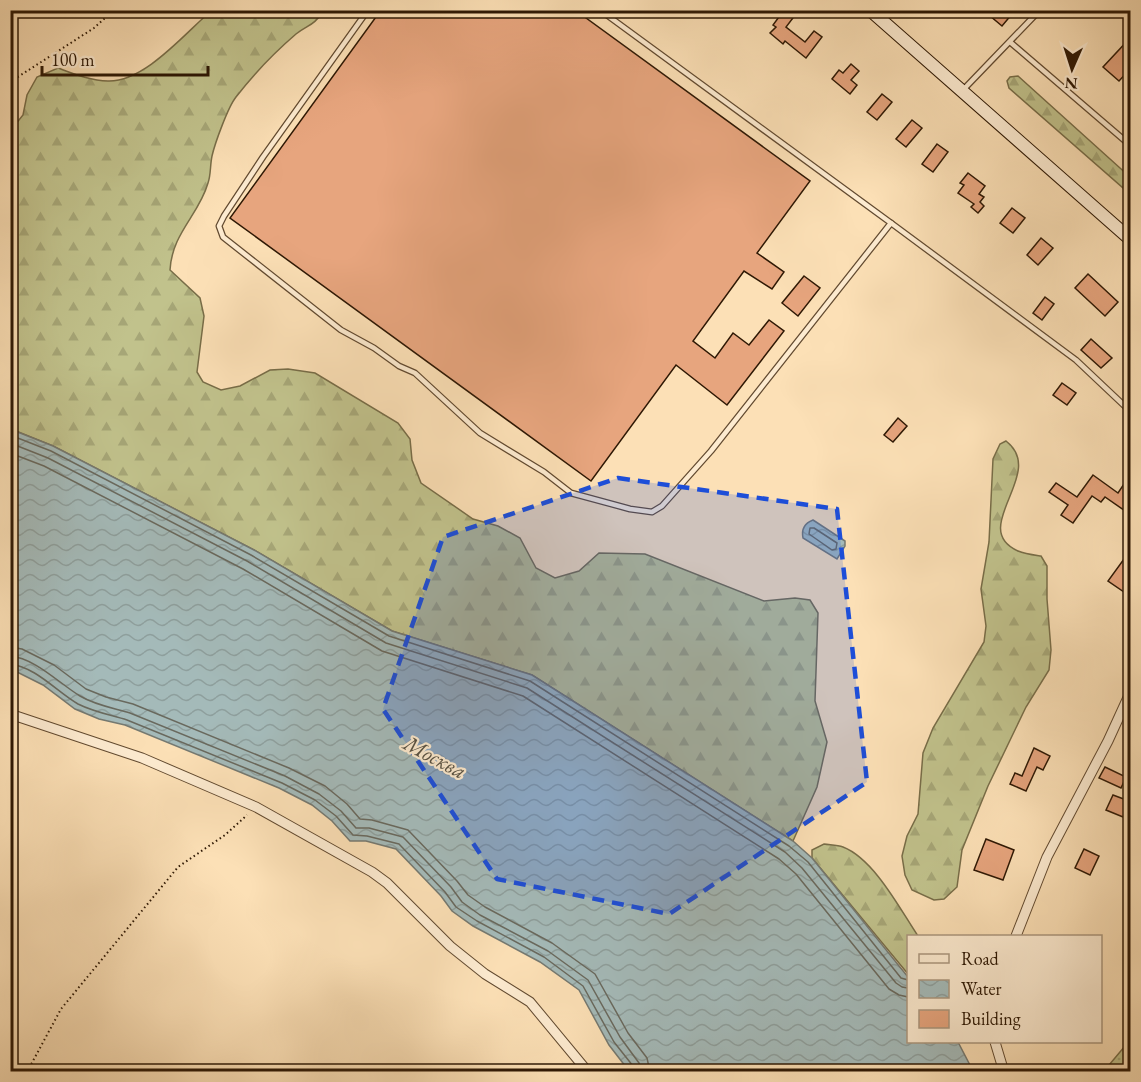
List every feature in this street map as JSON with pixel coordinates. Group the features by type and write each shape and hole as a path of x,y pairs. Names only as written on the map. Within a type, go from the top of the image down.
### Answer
{"main road":[{"path":"870,10 1131,239"}],"street":[{"path":"1017,935 1047,857 1131,693"},
{"path":"10,714 142,758 256,807 372,872 387,883 450,946 485,974 530,1002 588,1071"},
{"path":"996,1043 1004,1071"}],"lane":[{"path":"368,10 262,157 224,216 219,226 223,237 341,330 374,348 399,366 416,373 480,433 544,472 571,493 630,509 652,512 662,506 711,451 891,223"},
{"path":"600,10 1076,360 1131,411"},
{"path":"963,90 1040,10"},
{"path":"1010,42 1131,145"}],"path":[{"path":"10,82 94,28 114,10"},
{"path":"27,1071 61,1009 178,867 225,835 256,807"}],"highlighted area":[{"path":"618,478 837,509 867,782 669,914 497,879 383,709 443,537"}],"green space":[{"path":"211,11 323,11 314,22 296,34 272,56 236,97 222,125 211,159 209,180 204,194 181,235 172,257 170,270 200,298 204,316 197,372 203,382 221,390 240,386 270,370 288,369 315,373 398,423 410,439 412,460 421,483 473,519 498,526 520,538 536,568 555,578 579,571 599,553 645,554 764,601 795,598 810,600 818,613 815,701 827,742 817,787 793,841 532,675 392,631 254,550 53,446 11,429 11,130 23,115 27,95 37,77 58,68 102,81 122,79 136,74 164,55"},
{"path":"1018,76 1130,177 1130,194 1009,88 1007,81 1010,77"},
{"path":"1006,441 1016,454 1018,468 1015,484 1003,515 1001,529 1005,541 1018,551 1041,556 1047,566 1051,650 1049,670 1026,707 988,786 962,850 957,887 944,899 934,900 912,890 905,875 902,856 907,836 918,814 923,753 933,728 984,642 986,626 981,589 989,542 993,459 1000,444"},
{"path":"824,844 843,847 854,853 876,873 917,935 907,935 907,973 812,858 812,850"},
{"path":"1130,1040 1130,1071 1104,1071"}],"water":[{"name":"Москва","path":"10,429 53,446 254,550 392,631 532,675 793,841 812,858 907,976 907,1043 959,1043 973,1071 629,1071 609,1045 579,990 540,962 473,926 452,911 441,896 396,849 366,841 350,841 332,821 312,805 279,788 125,725 99,719 75,709 43,685 11,669"},
{"path":"813,520 845,541 845,546 837,559 803,538 804,526"}],"building":[{"path":"381,10 575,10 810,181 757,253 784,272 772,289 744,271 693,341 715,358 733,333 749,345 769,320 784,331 727,405 676,365 591,481 230,218"},
{"path":"784,10 799,10 786,27 805,42 814,31 822,37 806,58 785,41 783,44 770,33 776,27 773,25"},
{"path":"983,10 1007,10 1012,14 1002,26"},
{"path":"1131,37 1131,68 1119,81 1103,67"},
{"path":"851,64 859,71 851,80 857,85 850,94 832,79 839,70 843,73"},
{"path":"882,94 892,102 877,120 867,112"},
{"path":"912,120 922,128 906,147 896,139"},
{"path":"937,144 948,152 933,172 922,164"},
{"path":"968,173 985,186 979,194 984,197 980,202 984,206 978,213 971,207 974,204 958,193 964,185 960,183"},
{"path":"1012,208 1025,218 1013,233 1000,223"},
{"path":"1041,238 1053,248 1038,265 1027,255"},
{"path":"1088,274 1118,302 1105,316 1075,288"},
{"path":"804,276 820,288 798,316 782,303"},
{"path":"1045,297 1054,304 1042,320 1033,313"},
{"path":"1091,339 1112,358 1101,368 1081,350"},
{"path":"1062,383 1076,393 1067,405 1053,395"},
{"path":"898,418 907,426 893,442 884,435"},
{"path":"1093,475 1118,493 1124,484 1131,488 1131,515 1105,497 1101,502 1092,496 1073,523 1061,515 1068,505 1049,492 1056,483 1077,497"},
{"path":"1124,559 1131,564 1131,582 1124,592 1108,581"},
{"path":"1034,748 1050,756 1043,770 1037,767 1026,791 1010,784 1015,773 1022,776"},
{"path":"1105,767 1126,777 1121,788 1099,778"},
{"path":"1113,795 1129,801 1123,817 1106,810"},
{"path":"986,839 1014,850 1003,880 974,870"},
{"path":"1084,849 1099,856 1090,875 1075,868"}]}
